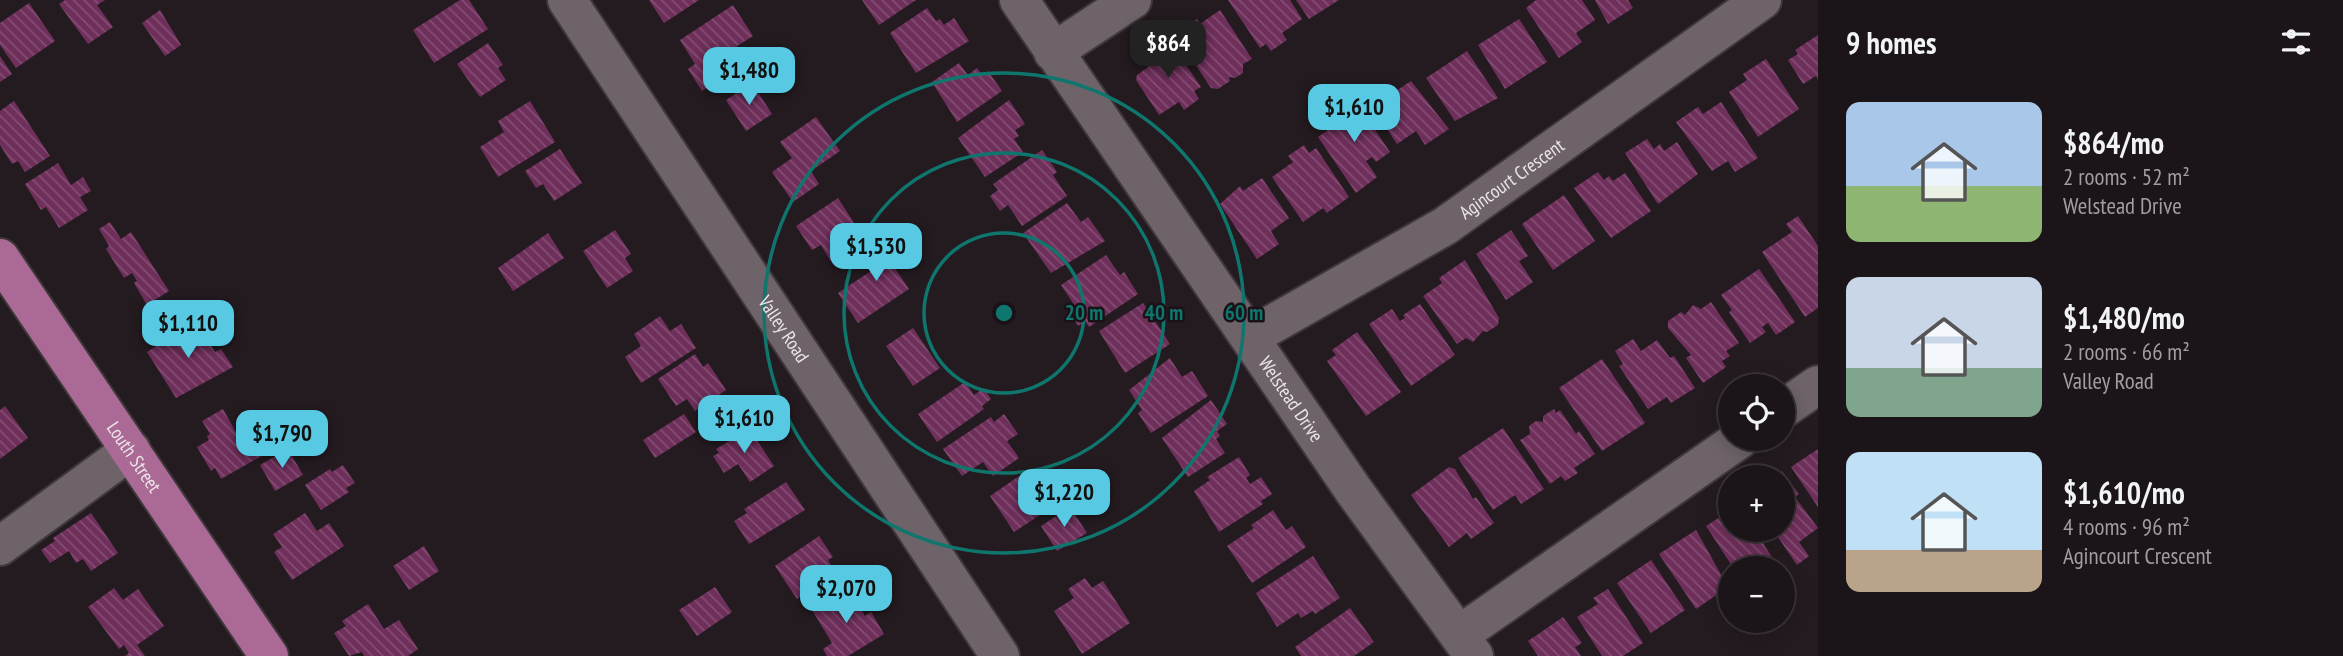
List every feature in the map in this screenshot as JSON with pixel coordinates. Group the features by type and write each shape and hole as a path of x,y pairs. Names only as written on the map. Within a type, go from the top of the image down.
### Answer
{"main road":[{"name":"Louth Street","path":"0,258 269,656"}],"street":[{"name":"Valley Road","path":"568,0 1000,656"},
{"name":"Welstead Drive","path":"1019,0 1354,491 1467,646"},
{"path":"1053,52 1132,0"},
{"name":"Agincourt Crescent","path":"1250,337 1445,226 1762,0"},
{"path":"1795,401 1818,385"},
{"path":"0,546 131,450"},
{"path":"1467,646 1724,451"}],"building":[{"path":"65,0 105,0 97,5 113,27 88,44 59,4"},
{"path":"460,0 469,0 488,29 434,63 413,30"},
{"path":"649,0 699,0 664,23"},
{"path":"862,0 916,0 879,25"},
{"path":"1228,0 1290,0 1302,19 1282,33 1287,40 1271,51 1266,44 1260,48"},
{"path":"1296,0 1339,0 1309,19"},
{"path":"1536,0 1582,0 1595,20 1576,33 1582,42 1559,58 1526,8"},
{"path":"1595,0 1628,0 1633,8 1608,24"},
{"path":"29,3 55,41 16,68 0,45 0,23"},
{"path":"733,5 753,36 737,46 744,64 702,91 688,69 695,64 680,40"},
{"path":"927,8 936,21 940,19 944,25 954,18 969,41 916,73 890,33"},
{"path":"160,10 181,45 165,56 142,23"},
{"path":"1220,10 1252,59 1243,64 1243,73 1235,78 1229,77 1230,81 1218,89 1211,88 1175,34 1197,19 1200,24"},
{"path":"1519,19 1547,62 1505,89 1478,45"},
{"path":"1818,35 1818,80 1816,76 1803,84 1788,60 1798,54 1795,50"},
{"path":"1168,39 1201,87 1194,91 1199,99 1184,110 1179,102 1159,115 1136,80 1137,75 1155,62 1148,52"},
{"path":"488,43 503,65 498,68 506,80 480,97 457,64"},
{"path":"1467,51 1498,98 1455,121 1426,78"},
{"path":"0,56 12,74 0,82"},
{"path":"1766,59 1799,109 1758,137 1729,92 1747,80 1743,74"},
{"path":"959,63 968,75 977,68 982,75 988,71 1002,91 957,122 932,82"},
{"path":"1411,81 1449,129 1425,145 1416,131 1397,144 1372,107"},
{"path":"752,83 772,114 746,131 726,100"},
{"path":"1352,96 1390,152 1376,162 1372,157 1366,161 1377,177 1356,193 1318,137 1341,121 1333,109"},
{"path":"1009,100 1025,124 1015,130 1019,136 1014,139 1023,152 985,177 958,138"},
{"path":"14,101 50,156 25,172 18,161 12,164 0,145 0,111"},
{"path":"530,101 555,142 498,177 480,147 504,132 498,121"},
{"path":"1721,102 1758,158 1735,172 1728,161 1712,171 1676,122 1698,107 1703,114"},
{"path":"816,117 840,151 811,171 819,184 793,202 772,172 792,158 780,142"},
{"path":"1647,139 1654,149 1660,144 1664,151 1677,142 1698,174 1658,204 1625,153"},
{"path":"1304,145 1309,153 1316,148 1349,197 1327,213 1323,208 1303,222 1272,177 1293,162 1288,156"},
{"path":"560,149 582,183 554,201 543,184 536,188 525,171"},
{"path":"1042,150 1057,172 1053,175 1067,196 1022,226 1008,205 1000,211 990,196 998,190 993,184"},
{"path":"58,163 71,185 83,177 91,191 80,197 88,210 59,228 46,207 41,210 25,184"},
{"path":"1598,172 1604,180 1609,176 1613,181 1625,173 1651,211 1611,238 1574,188"},
{"path":"1262,178 1289,218 1271,231 1279,244 1257,259 1220,204 1240,186 1243,191"},
{"path":"1564,195 1595,241 1553,270 1522,224"},
{"path":"838,198 865,240 831,262 821,245 812,250 796,226"},
{"path":"1067,203 1081,222 1088,217 1105,241 1051,273 1023,233"},
{"path":"1798,216 1818,246 1818,308 1805,317 1762,252 1792,232 1786,224"},
{"path":"110,222 121,239 131,232 169,291 147,305 134,283 137,281 132,273 124,278 106,249 109,246 99,229"},
{"path":"615,230 631,254 625,258 633,271 607,288 583,251"},
{"path":"1511,230 1528,256 1519,261 1533,282 1506,300 1476,254"},
{"path":"548,233 564,258 513,291 498,268"},
{"path":"893,237 905,255 892,264 909,289 858,323 838,293 874,269 865,256"},
{"path":"1106,255 1120,275 1124,272 1138,294 1089,327 1085,321 1078,326 1068,311 1075,306 1061,285"},
{"path":"1465,260 1499,318 1498,325 1487,332 1483,331 1473,342 1466,338 1457,344 1423,296 1442,283 1439,278"},
{"path":"1759,269 1795,322 1776,335 1768,323 1762,327 1766,332 1750,343 1721,295"},
{"path":"1711,302 1739,343 1726,351 1730,356 1722,361 1726,367 1703,383 1686,358 1691,355 1668,328 1668,321 1681,312 1685,315 1693,305 1701,309"},
{"path":"1143,303 1170,344 1125,373 1099,331"},
{"path":"1420,304 1455,355 1411,386 1369,324 1392,309 1400,321 1405,318 1403,315"},
{"path":"660,316 670,331 681,324 696,348 641,383 625,357 641,346 634,334"},
{"path":"195,321 215,352 221,349 233,367 176,398 147,352"},
{"path":"913,328 940,368 913,386 886,346"},
{"path":"1357,332 1401,392 1366,416 1327,361 1336,355 1332,350"},
{"path":"1633,339 1641,351 1657,340 1670,358 1674,356 1695,388 1671,403 1667,397 1648,409 1619,366 1623,364 1615,351"},
{"path":"695,354 703,367 708,363 726,390 695,411 687,399 676,406 658,379"},
{"path":"1170,358 1182,377 1192,371 1208,396 1151,433 1138,413 1142,410 1129,390"},
{"path":"1602,359 1645,423 1602,451 1559,388"},
{"path":"965,382 974,395 984,388 991,399 982,406 984,409 937,442 918,414"},
{"path":"1211,400 1227,424 1217,431 1220,436 1216,439 1225,453 1188,477 1162,438"},
{"path":"5,406 28,438 0,459 0,410"},
{"path":"223,409 238,436 250,429 265,454 221,479 215,468 211,471 197,447 209,440 207,436 210,434 202,421"},
{"path":"1554,409 1556,413 1560,410 1576,434 1579,431 1595,454 1574,468 1578,473 1565,481 1561,476 1550,484 1520,440 1530,434 1529,426 1536,421 1543,422 1543,416"},
{"path":"684,414 696,432 655,458 643,440"},
{"path":"1004,414 1018,434 1007,441 1019,458 993,476 983,462 962,476 943,449 991,417 994,422"},
{"path":"746,424 774,466 750,482 738,464 724,473 713,456 719,453 716,449 736,437 733,433"},
{"path":"1503,428 1544,489 1521,504 1515,495 1493,510 1458,458"},
{"path":"288,449 303,475 275,491 260,465"},
{"path":"1818,449 1818,507 1795,473 1794,465"},
{"path":"1239,457 1250,475 1246,478 1250,484 1261,477 1272,494 1261,501 1263,504 1219,532 1194,491 1210,480 1207,477"},
{"path":"343,465 355,483 346,488 349,492 321,510 305,485 330,469 332,472"},
{"path":"1449,467 1455,469 1473,499 1476,497 1494,523 1471,539 1467,533 1449,547 1411,495"},
{"path":"1033,471 1045,489 1036,494 1046,511 1014,532 990,496 1022,474 1024,477"},
{"path":"786,482 805,510 749,544 734,521 747,513 744,509"},
{"path":"1795,497 1818,528 1799,542 1809,556 1797,565 1795,556 1791,556 1781,542 1795,542"},
{"path":"1070,507 1087,533 1057,551 1041,526"},
{"path":"1273,510 1286,530 1292,526 1306,547 1252,583 1227,546 1254,528 1251,525"},
{"path":"91,513 118,553 91,571 83,559 76,563 69,551 50,563 41,550 55,541 53,538"},
{"path":"305,513 317,531 329,523 344,546 292,580 274,552 282,547 273,534"},
{"path":"1718,518 1718,542 1762,542 1771,556 1726,556 1706,526"},
{"path":"1696,530 1718,569 1718,594 1696,609 1659,554"},
{"path":"819,536 833,557 828,560 836,573 797,599 775,566"},
{"path":"424,546 439,571 409,590 393,566"},
{"path":"1313,556 1340,598 1315,614 1313,611 1301,618 1298,613 1277,627 1256,593"},
{"path":"1651,560 1685,610 1651,633 1617,583"},
{"path":"1085,578 1092,588 1103,581 1130,623 1082,654 1054,611 1074,598 1068,589"},
{"path":"715,587 732,612 697,636 679,610"},
{"path":"114,588 123,600 138,589 164,626 137,645 145,656 125,656 129,653 124,645 119,649 88,607"},
{"path":"848,588 865,616 871,612 884,634 848,656 827,656 823,649 832,643 812,610"},
{"path":"1608,589 1643,643 1623,656 1602,656 1577,617 1598,604 1593,598"},
{"path":"368,604 384,629 399,620 418,649 408,656 364,656 362,652 349,656 334,633 346,626 342,621"},
{"path":"1350,608 1374,642 1354,656 1301,656 1295,647"},
{"path":"1563,617 1582,643 1575,647 1581,656 1538,656 1528,641"}]}
